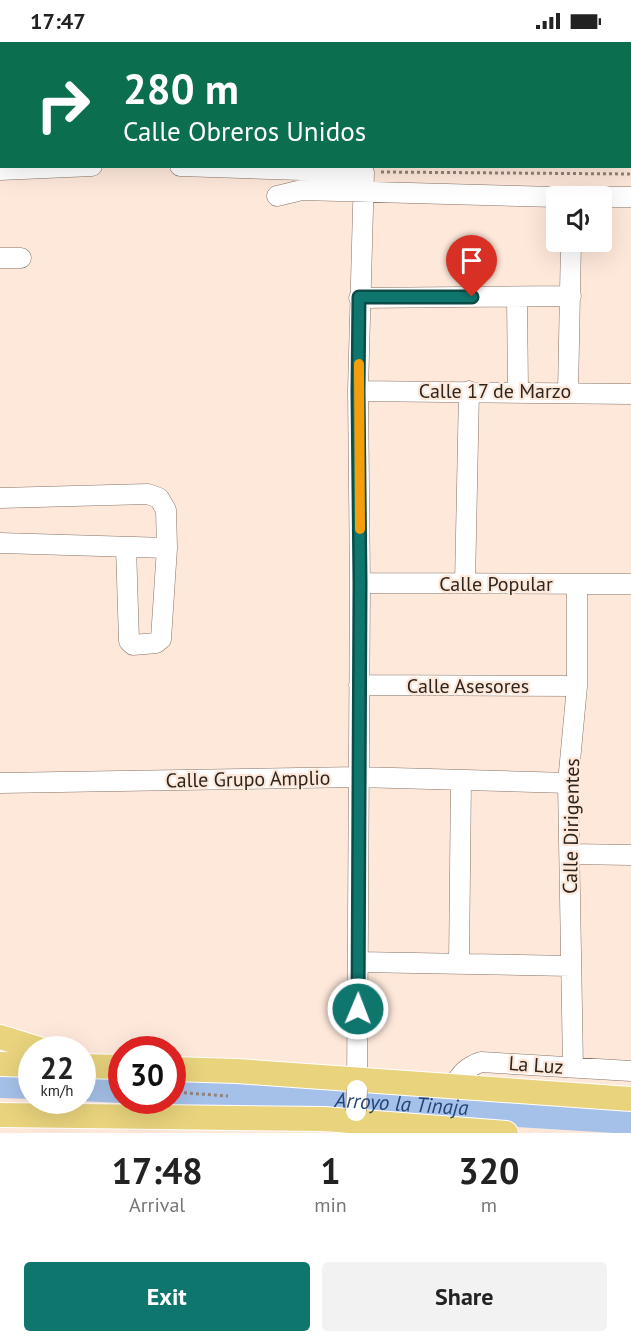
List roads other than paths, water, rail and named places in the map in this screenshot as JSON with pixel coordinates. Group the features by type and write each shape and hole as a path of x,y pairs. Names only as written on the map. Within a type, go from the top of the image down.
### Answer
{"main road":[{"path":"0,1037 18,1043"},
{"path":"0,1064 18,1065"},
{"path":"186,1070 357,1084 453,1087 631,1099"},
{"path":"0,1115 356,1116 506,1133"},
{"path":"163,1133 212,1117"}],"street":[{"path":"0,170 46,168"},
{"path":"203,168 546,196"},
{"path":"277,196 302,190 364,182"},
{"path":"356,1116 359,963 358,391 364,182"},
{"path":"612,197 631,197"},
{"path":"568,392 570,252"},
{"path":"0,258 21,258"},
{"path":"359,297 571,296"},
{"path":"517,297 518,391"},
{"name":"Calle 17 de Marzo","path":"358,391 631,394"},
{"path":"465,583 469,391"},
{"path":"0,498 148,494 159,498 166,510 167,548 162,639 156,644 133,645 129,640 126,547"},
{"path":"0,543 167,548"},
{"name":"Calle Popular","path":"360,583 631,584"},
{"name":"Calle Dirigentes","path":"573,1067 568,783 577,686 577,584"},
{"name":"Calle Asesores","path":"359,685 577,686"},
{"name":"Calle Grupo Amplio","path":"0,783 358,777 568,783"},
{"path":"459,963 461,780"},
{"path":"570,854 631,855"},
{"path":"359,963 570,966"},
{"name":"La Luz","path":"453,1087 468,1066 482,1062 631,1071"}],"waterway":[{"name":"Arroyo la Tinaja","path":"0,1082 18,1083"},
{"name":"Arroyo la Tinaja","path":"96,1086 108,1086"},
{"name":"Arroyo la Tinaja","path":"186,1091 631,1118"}]}
